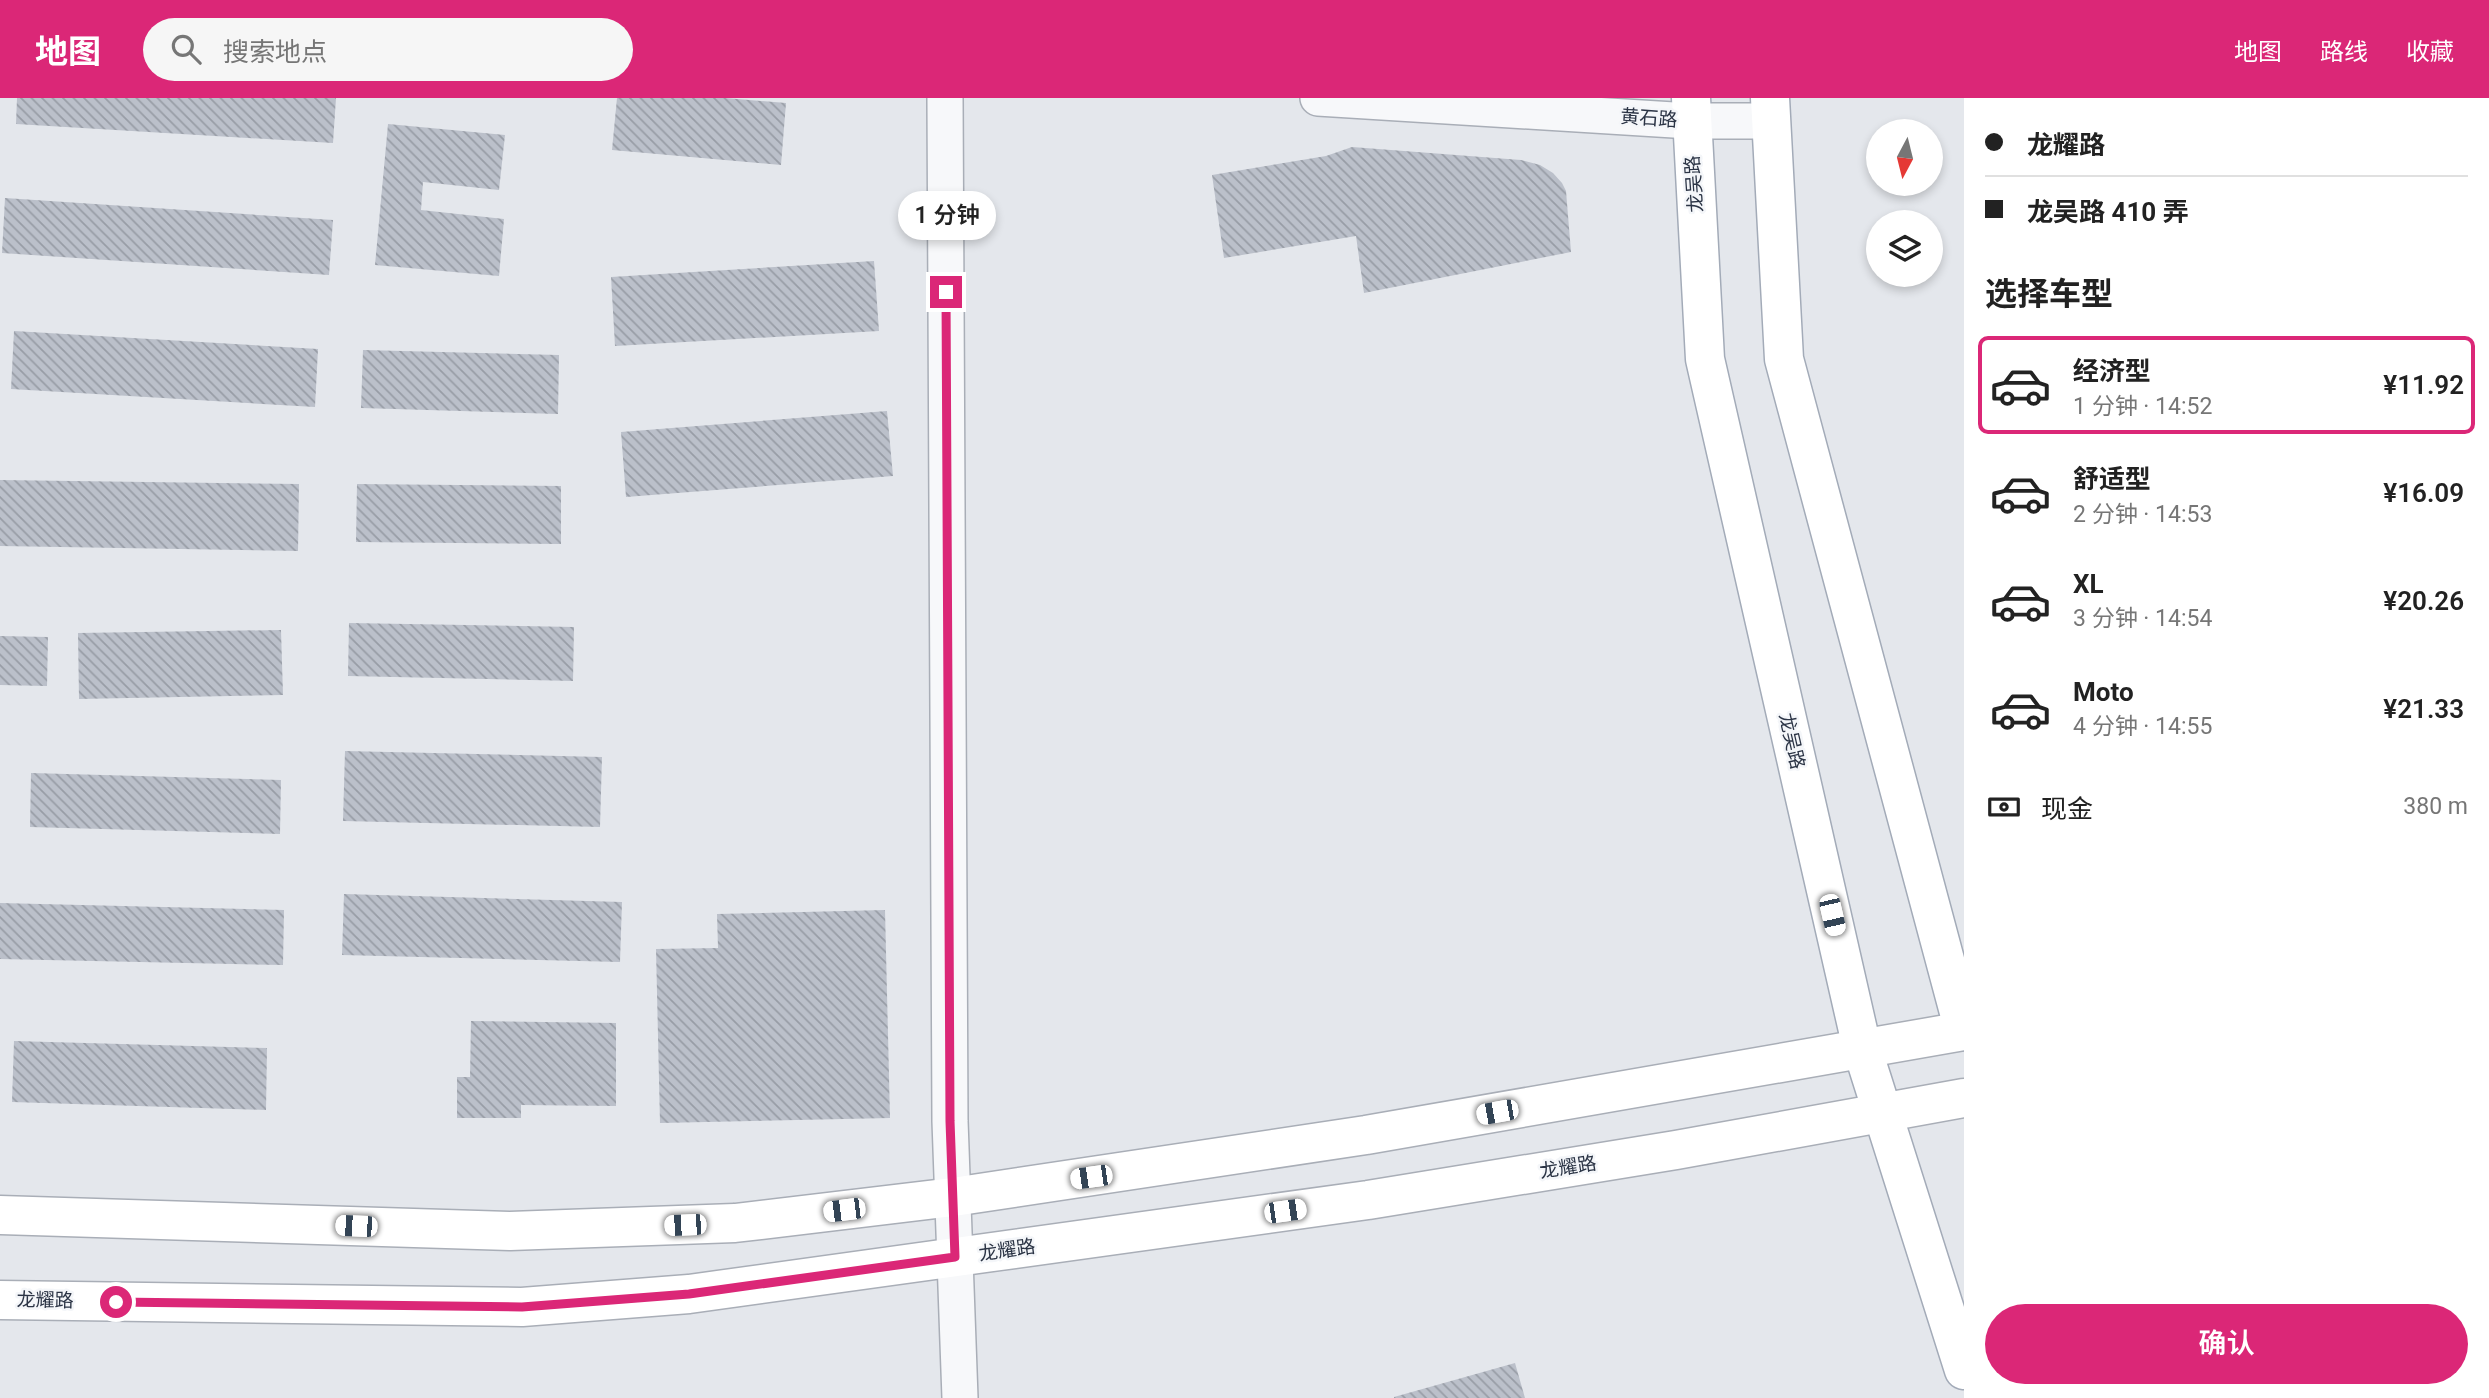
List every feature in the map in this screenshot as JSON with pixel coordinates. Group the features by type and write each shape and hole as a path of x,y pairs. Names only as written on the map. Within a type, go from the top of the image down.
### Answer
{"main road":[{"name":"龙吴路","path":"1691,109 1705,359 1862,1048 1964,1370"},
{"path":"0,1215 510,1231 736,1223 953,1197 1366,1135 1964,1031 1784,359 1770,109"},
{"name":"龙耀路","path":"0,1300 522,1307 689,1294 1368,1200 1964,1098"}],"street":[{"path":"945,98 950,1121 960,1398"},
{"name":"黄石路","path":"1318,98 1770,109"}],"building":[{"path":"17,98 336,98 333,143 16,124"},
{"path":"617,98 725,98 786,103 781,165 612,150"},
{"path":"388,124 505,135 499,190 423,182 421,210 504,219 499,276 375,265"},
{"path":"1352,147 1521,160 1540,165 1553,173 1566,191 1571,252 1364,293 1356,236 1224,258 1212,175 1326,156"},
{"path":"5,198 333,220 329,275 2,253"},
{"path":"874,261 879,331 615,346 611,277"},
{"path":"14,331 318,349 315,407 11,389"},
{"path":"363,350 559,355 558,414 361,408"},
{"path":"887,411 893,476 626,497 621,432"},
{"path":"0,480 299,484 298,551 0,546"},
{"path":"357,484 561,486 561,544 356,542"},
{"path":"349,623 574,627 573,681 348,676"},
{"path":"281,630 283,695 79,699 78,633"},
{"path":"0,636 48,637 47,686 0,685"},
{"path":"345,751 602,757 600,827 343,821"},
{"path":"31,773 281,780 280,834 30,827"},
{"path":"344,894 622,902 620,962 342,955"},
{"path":"0,903 284,910 283,965 0,959"},
{"path":"885,910 890,1118 660,1123 656,949 718,948 717,914"},
{"path":"471,1021 616,1023 616,1106 521,1105 521,1118 457,1118 457,1077 470,1077"},
{"path":"14,1041 267,1048 266,1110 12,1102"},
{"path":"1515,1363 1525,1398 1394,1398 1394,1397"}],"route":[{"path":"116,1302 522,1307 689,1294 955,1257 950,1121 946,292"}]}
